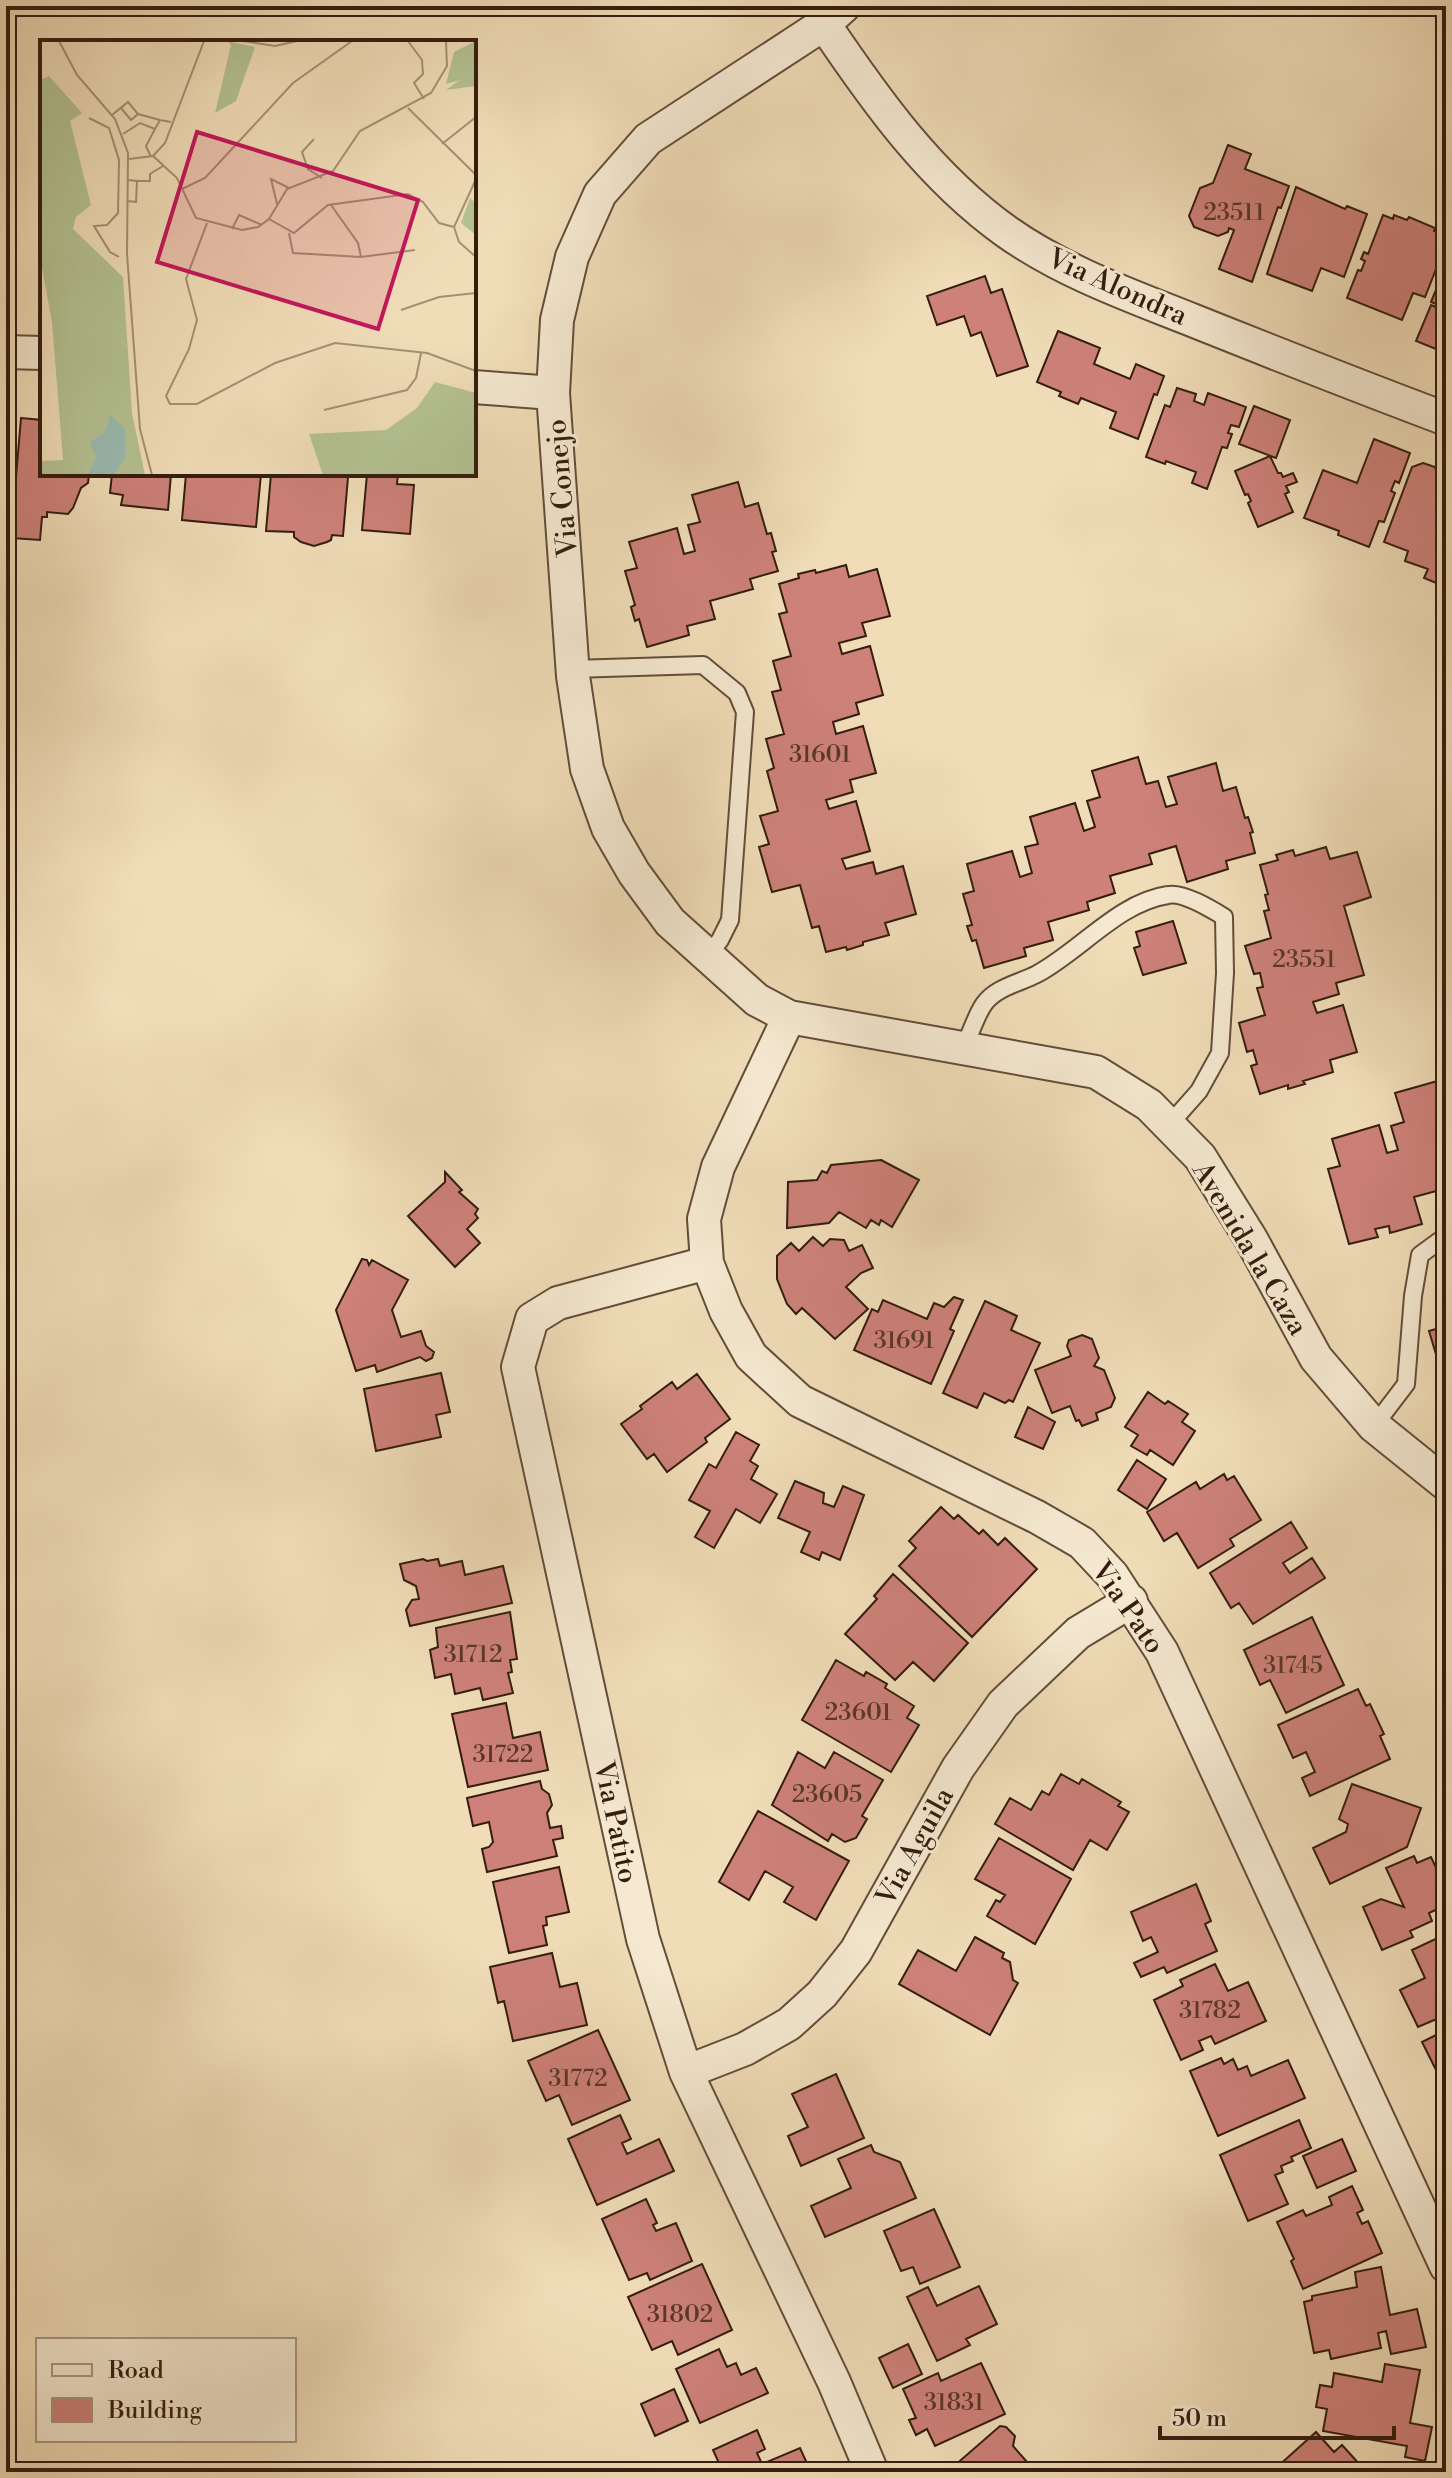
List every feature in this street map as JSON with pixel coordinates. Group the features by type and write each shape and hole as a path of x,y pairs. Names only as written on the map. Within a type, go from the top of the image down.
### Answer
{"street":[{"name":"Via Conejo","path":"789,1017 757,1000 670,922 634,873 608,828 587,769 572,669 553,393 557,320 572,257 600,194 648,139 834,15"},
{"name":"Via Alondra","path":"834,15 869,92 910,144 961,194 1007,232 1077,274 1446,419"},
{"path":"6,352 40,353"},
{"path":"476,387 553,393"},
{"name":"Avenida la Caza","path":"789,1017 1096,1072 1149,1105 1200,1157 1251,1239 1316,1358 1374,1426 1446,1484"},
{"name":"Via Pato","path":"789,1017 718,1167 704,1219 707,1263 726,1311 751,1356 800,1401 1037,1517 1082,1543 1112,1575 1162,1652 1446,2266"},
{"name":"Via Patito","path":"707,1263 558,1303 532,1319 518,1367 643,1939 686,2072 834,2382 872,2472"},
{"name":"Via Aguila","path":"686,2072 767,2037 789,2024 822,1994 856,1951 958,1768 1003,1704 1078,1633 1131,1601"}],"lane":[{"path":"572,669 703,665 737,693 745,712 730,920 708,956"},
{"path":"963,1049 984,1004 1005,987 1035,976 1071,954 1133,905 1170,894 1204,905 1224,917 1225,973 1220,1053 1199,1091 1169,1125"},
{"path":"1374,1426 1406,1384 1413,1296 1420,1255 1446,1236"}],"building":[{"path":"1228,145 1251,154 1245,169 1289,186 1281,208 1278,207 1252,282 1219,269 1234,230 1229,228 1228,232 1218,236 1194,227 1189,216 1200,188 1213,183"},
{"path":"1296,187 1345,209 1347,206 1367,214 1344,277 1321,268 1312,291 1267,274"},
{"path":"1383,215 1393,219 1394,215 1407,220 1409,217 1446,236 1425,297 1413,293 1402,320 1347,298 1365,261 1361,259 1364,252 1368,254"},
{"path":"1446,265 1446,308 1431,302"},
{"path":"985,276 991,293 1002,289 1028,366 997,376 981,332 971,336 964,316 937,325 927,296"},
{"path":"1431,305 1446,311 1446,353 1416,341"},
{"path":"1058,331 1100,348 1094,364 1130,379 1136,364 1164,376 1138,439 1110,428 1116,412 1081,398 1078,404 1059,396 1061,392 1037,382"},
{"path":"1177,388 1196,394 1194,401 1204,405 1208,393 1246,407 1239,427 1231,425 1228,433 1232,434 1227,448 1222,447 1207,489 1192,483 1196,472 1146,457 1165,405 1170,407"},
{"path":"1254,406 1290,420 1276,458 1239,444"},
{"path":"21,418 40,420 40,476 89,476 88,483 81,488 68,514 47,512 47,517 42,517 40,540 12,538"},
{"path":"1374,439 1410,453 1399,483 1395,481 1391,491 1395,493 1384,522 1379,521 1369,547 1304,518 1323,470 1357,483"},
{"path":"1270,456 1278,473 1283,477 1293,473 1297,482 1286,486 1289,492 1285,494 1293,512 1258,527 1248,503 1251,501 1248,494 1245,495 1235,471"},
{"path":"1423,463 1435,467 1438,476 1446,480 1446,587 1424,578 1428,569 1405,561 1408,551 1384,542 1412,467"},
{"path":"112,476 171,476 168,510 121,505 123,495 110,493"},
{"path":"186,476 261,476 256,527 182,520"},
{"path":"271,476 348,477 343,536 332,535 331,540 314,546 301,542 294,537 294,532 266,531"},
{"path":"367,476 398,476 397,484 414,485 410,534 362,530"},
{"path":"738,482 745,507 758,503 767,534 771,533 776,551 772,552 778,571 750,579 753,589 710,601 715,619 687,626 689,635 647,647 639,619 635,621 631,607 635,605 625,571 637,568 629,542 677,528 684,554 695,551 688,525 700,522 692,495"},
{"path":"846,565 849,577 877,569 890,616 862,623 866,636 839,643 842,654 870,646 883,695 856,703 859,714 833,722 836,734 863,726 876,773 850,780 853,792 826,800 829,809 856,801 870,851 842,859 846,869 873,862 876,874 903,866 916,914 885,923 889,935 847,950 846,947 826,952 819,926 812,928 800,885 772,892 759,847 769,844 760,816 778,811 767,771 774,768 766,739 784,734 772,692 781,690 773,661 791,656 779,614 787,612 779,584 799,578 798,574"},
{"path":"1138,757 1146,784 1158,781 1166,807 1177,804 1168,777 1216,763 1223,791 1236,787 1245,818 1248,817 1253,832 1250,833 1255,853 1226,861 1228,869 1187,882 1176,846 1149,854 1152,864 1110,876 1115,893 1087,902 1089,910 1048,922 1053,940 1024,948 1026,956 984,968 976,940 972,941 967,926 972,925 963,894 974,891 967,864 1012,851 1020,877 1032,873 1025,847 1038,844 1030,817 1075,803 1084,831 1095,827 1087,801 1100,797 1092,771"},
{"path":"1326,847 1330,859 1357,852 1371,897 1344,906 1364,975 1336,983 1339,994 1313,1002 1317,1013 1343,1005 1357,1052 1330,1060 1333,1072 1303,1081 1305,1084 1288,1089 1288,1085 1260,1094 1251,1066 1257,1064 1253,1050 1247,1052 1239,1023 1265,1015 1257,988 1263,987 1260,973 1254,974 1245,946 1271,938 1264,911 1269,910 1265,895 1268,894 1260,865 1278,860 1276,855 1293,850 1295,856"},
{"path":"1173,921 1186,963 1143,975 1134,948 1140,946 1136,932"},
{"path":"1441,1080 1446,1096 1446,1182 1439,1184 1440,1190 1414,1197 1422,1224 1390,1233 1389,1226 1375,1229 1378,1237 1349,1244 1328,1169 1340,1166 1332,1139 1379,1125 1387,1153 1398,1150 1391,1126 1404,1122 1395,1093"},
{"path":"881,1160 919,1180 892,1227 881,1220 879,1225 871,1220 866,1228 839,1212 829,1223 787,1228 788,1182 817,1180 822,1171 827,1173 831,1165"},
{"path":"445,1172 462,1190 459,1192 478,1209 475,1214 478,1218 467,1229 480,1243 455,1267 408,1216 445,1182"},
{"path":"813,1237 823,1246 830,1239 844,1240 849,1251 862,1245 873,1268 861,1273 846,1287 868,1309 835,1339 802,1308 796,1314 787,1304 777,1279 777,1256 791,1243 799,1251"},
{"path":"362,1259 367,1260 369,1265 372,1260 408,1280 392,1310 401,1337 421,1331 426,1346 434,1352 432,1358 426,1361 420,1357 377,1372 375,1365 356,1371 336,1310"},
{"path":"954,1297 963,1300 950,1329 954,1331 931,1384 854,1350 872,1309 878,1312 883,1300 927,1319 934,1303 944,1307"},
{"path":"985,1301 1017,1316 1011,1330 1040,1343 1013,1402 1009,1400 1005,1403 984,1393 977,1408 943,1393"},
{"path":"1446,1326 1446,1363 1445,1359 1438,1361 1429,1331"},
{"path":"1082,1335 1092,1339 1099,1358 1094,1366 1104,1370 1115,1398 1111,1407 1096,1413 1098,1420 1082,1426 1079,1420 1076,1421 1070,1406 1052,1413 1035,1370 1071,1356 1067,1346 1069,1340"},
{"path":"441,1373 450,1412 436,1415 441,1437 376,1451 364,1389"},
{"path":"697,1374 730,1419 705,1438 707,1442 667,1472 654,1454 647,1459 621,1424 672,1382 677,1389"},
{"path":"1148,1392 1188,1414 1182,1422 1195,1431 1173,1465 1150,1450 1147,1455 1131,1446 1138,1435 1125,1427"},
{"path":"1028,1407 1055,1422 1043,1449 1015,1437"},
{"path":"736,1432 759,1445 750,1461 758,1466 751,1479 777,1494 760,1523 736,1509 714,1548 695,1537 710,1511 689,1500 709,1464 716,1468"},
{"path":"1137,1460 1166,1479 1147,1509 1118,1490"},
{"path":"1224,1474 1227,1480 1234,1476 1261,1520 1230,1539 1234,1546 1198,1568 1177,1533 1164,1541 1147,1512 1196,1482 1200,1489"},
{"path":"795,1481 824,1493 823,1503 834,1507 843,1486 864,1495 840,1560 822,1552 819,1560 801,1552 810,1532 778,1518"},
{"path":"941,1507 954,1519 958,1515 979,1534 983,1530 998,1545 1005,1538 1037,1569 972,1637 899,1566 916,1548 909,1541"},
{"path":"1291,1522 1307,1548 1283,1563 1290,1573 1312,1558 1325,1578 1253,1624 1239,1603 1231,1608 1210,1573"},
{"path":"438,1559 440,1566 462,1561 465,1575 503,1566 512,1603 410,1626 406,1610 412,1600 419,1599 416,1586 404,1580 400,1564"},
{"path":"893,1574 968,1643 934,1681 913,1662 895,1680 845,1634 877,1599 874,1596"},
{"path":"510,1612 517,1659 510,1660 512,1672 508,1673 513,1693 483,1700 480,1688 455,1694 451,1674 435,1678 430,1650 438,1647 436,1628"},
{"path":"1312,1617 1344,1685 1286,1713 1270,1680 1260,1685 1244,1650"},
{"path":"836,1660 864,1676 866,1672 887,1684 885,1688 914,1706 907,1718 919,1725 891,1772 802,1720"},
{"path":"1358,1689 1366,1706 1370,1704 1384,1734 1380,1736 1390,1759 1310,1796 1302,1778 1315,1772 1306,1752 1293,1758 1278,1725"},
{"path":"506,1703 513,1738 540,1732 548,1770 468,1787 452,1714"},
{"path":"798,1752 825,1768 834,1752 883,1780 862,1816 867,1819 856,1838 845,1842 832,1834 828,1841 772,1805"},
{"path":"1061,1774 1079,1784 1082,1779 1121,1802 1118,1806 1129,1812 1107,1850 1090,1840 1073,1870 995,1824 1010,1798 1031,1810 1042,1791 1049,1795"},
{"path":"540,1781 552,1805 547,1813 550,1828 561,1826 563,1838 553,1840 557,1856 487,1872 482,1849 493,1842 489,1822 473,1826 467,1798"},
{"path":"1352,1784 1421,1808 1407,1847 1330,1884 1313,1848 1346,1832 1348,1824 1339,1819"},
{"path":"758,1811 849,1861 816,1920 784,1902 793,1887 765,1871 749,1900 719,1882"},
{"path":"999,1838 1071,1879 1035,1944 987,1916 996,1900 1000,1902 1005,1895 975,1879"},
{"path":"1414,1856 1417,1863 1431,1857 1440,1876 1446,1874 1446,1905 1429,1913 1432,1921 1410,1931 1413,1937 1382,1950 1363,1907 1381,1899 1404,1907 1386,1868"},
{"path":"559,1867 569,1912 546,1917 547,1925 543,1926 547,1945 509,1953 493,1882"},
{"path":"1196,1884 1211,1921 1205,1924 1217,1951 1167,1973 1164,1967 1141,1977 1134,1963 1158,1952 1151,1937 1143,1941 1131,1912"},
{"path":"1446,1934 1446,2015 1418,2027 1400,1990 1425,1978 1412,1950"},
{"path":"975,1937 1004,1953 1002,1958 1010,1962 1013,1980 1018,1983 990,2035 899,1984 918,1950 956,1971"},
{"path":"552,1953 560,1987 577,1983 587,2025 513,2041 504,2001 498,2003 490,1967"},
{"path":"1215,1964 1228,1991 1248,1982 1266,2021 1215,2044 1211,2036 1199,2041 1203,2050 1181,2060 1154,2000 1183,1986 1180,1980"},
{"path":"598,2030 630,2100 572,2125 559,2095 546,2101 528,2061"},
{"path":"1446,2030 1446,2071 1438,2074 1422,2042"},
{"path":"1221,2058 1224,2064 1233,2059 1238,2070 1247,2066 1251,2076 1288,2060 1305,2098 1218,2136 1190,2071"},
{"path":"836,2074 864,2138 801,2166 788,2136 808,2127 792,2094"},
{"path":"620,2115 631,2139 622,2143 627,2154 659,2139 674,2171 597,2205 568,2139"},
{"path":"1299,2120 1311,2148 1291,2157 1293,2161 1281,2166 1283,2172 1275,2175 1288,2204 1248,2221 1220,2155"},
{"path":"1342,2139 1356,2171 1317,2188 1303,2156"},
{"path":"871,2145 874,2152 900,2162 916,2198 825,2237 811,2206 851,2188 838,2159"},
{"path":"1352,2186 1363,2210 1357,2213 1362,2224 1368,2221 1382,2253 1303,2289 1291,2261 1294,2259 1277,2222 1303,2210 1306,2216 1332,2205 1329,2197"},
{"path":"646,2199 657,2223 653,2225 656,2231 676,2223 692,2261 650,2280 647,2273 629,2280 602,2219"},
{"path":"934,2209 960,2267 920,2284 913,2267 901,2271 884,2231"},
{"path":"702,2264 732,2330 678,2355 672,2341 652,2350 628,2297"},
{"path":"1381,2267 1390,2315 1417,2309 1426,2347 1391,2354 1386,2331 1378,2333 1381,2348 1331,2359 1329,2350 1314,2353 1304,2302 1312,2300 1312,2296 1357,2287 1355,2272"},
{"path":"979,2286 997,2324 966,2339 970,2345 937,2361 907,2297 928,2287 937,2306"},
{"path":"908,2344 922,2374 893,2388 879,2358"},
{"path":"719,2349 727,2367 736,2363 741,2375 756,2368 768,2393 700,2423 676,2369"},
{"path":"981,2363 1005,2414 935,2446 927,2429 916,2435 909,2420 916,2418 903,2389 938,2373 941,2381"},
{"path":"1385,2364 1420,2370 1410,2423 1432,2427 1425,2461 1405,2457 1407,2446 1323,2431 1327,2409 1316,2407 1320,2385 1332,2387 1334,2373 1382,2382"},
{"path":"674,2389 688,2421 655,2436 641,2404"},
{"path":"1000,2426 1006,2427 1015,2436 1013,2446 1036,2472 959,2472 954,2466"},
{"path":"757,2430 765,2449 757,2453 762,2464 800,2448 811,2472 723,2472 713,2450"},
{"path":"1316,2432 1334,2452 1342,2445 1361,2466 1354,2472 1280,2472 1276,2468"}]}
